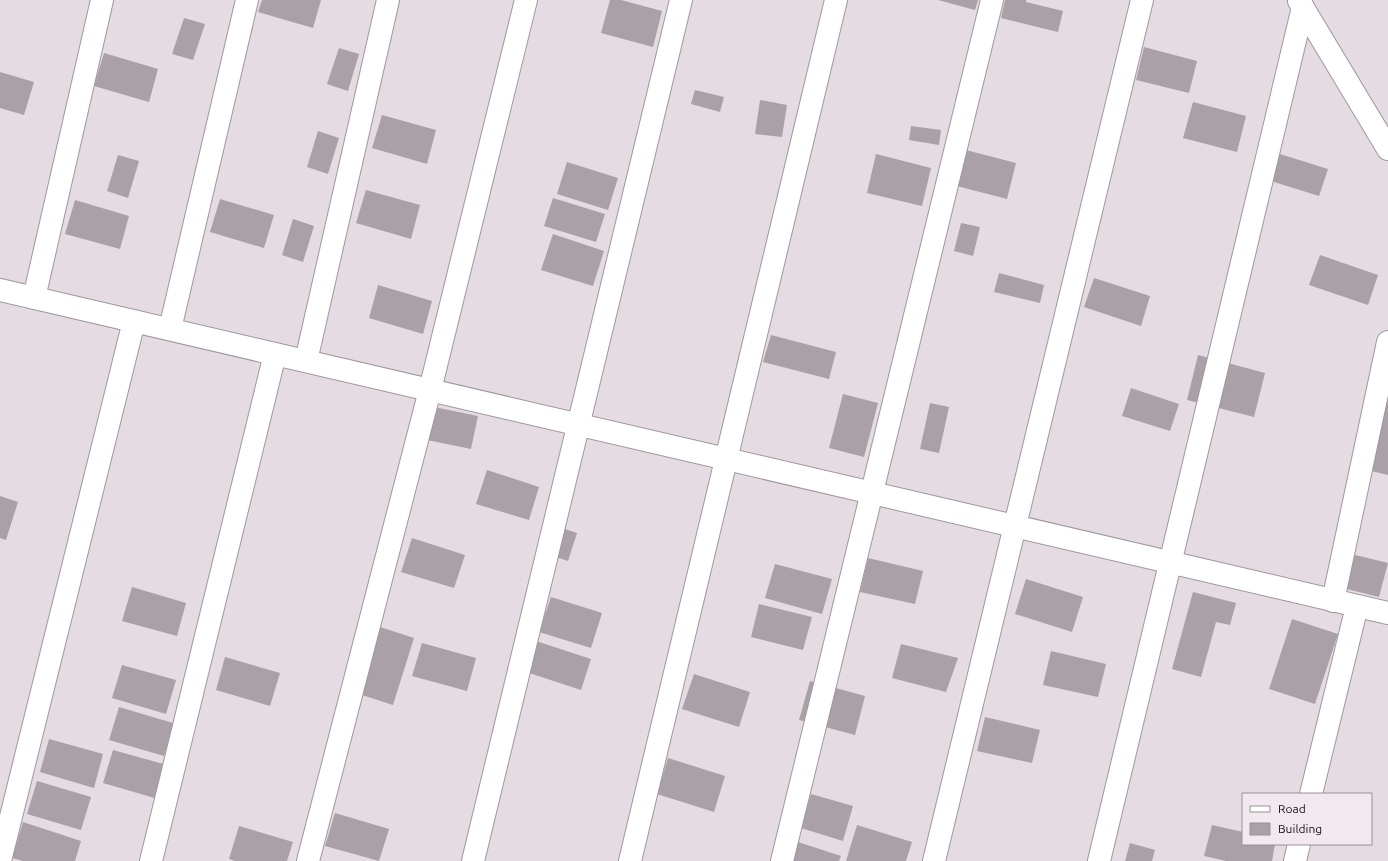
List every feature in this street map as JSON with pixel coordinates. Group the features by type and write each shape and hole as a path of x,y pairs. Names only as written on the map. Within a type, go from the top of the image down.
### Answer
{"street":[{"path":"34,298 102,0"},
{"path":"170,329 247,0"},
{"path":"306,361 388,0"},
{"path":"308,861 430,390 526,0"},
{"path":"473,861 681,0"},
{"path":"630,861 836,0"},
{"path":"782,861 992,0"},
{"path":"934,861 1142,0"},
{"path":"1301,3 1388,149"},
{"path":"1100,861 1301,3"},
{"path":"0,290 1388,613"},
{"path":"0,861 134,321"},
{"path":"1333,601 1388,342"},
{"path":"151,861 275,354"},
{"path":"1311,793 1357,606"},
{"path":"1295,861 1299,845"}],"building":[{"path":"262,0 321,0 313,28 258,12"},
{"path":"610,0 621,0 662,11 653,47 601,33"},
{"path":"938,0 978,0 975,10"},
{"path":"1005,0 1026,0 1026,2 1063,11 1058,32 1001,18"},
{"path":"184,18 205,24 193,60 172,54"},
{"path":"1144,47 1197,61 1189,93 1136,80"},
{"path":"339,48 359,54 348,91 327,84"},
{"path":"104,53 158,69 149,102 94,86"},
{"path":"0,72 34,82 24,115 0,108"},
{"path":"695,90 724,97 720,112 691,104"},
{"path":"760,100 787,105 782,137 755,134"},
{"path":"1193,102 1246,116 1237,152 1183,138"},
{"path":"382,115 436,130 427,164 372,148"},
{"path":"911,126 941,130 939,145 909,140"},
{"path":"318,131 339,138 328,174 307,167"},
{"path":"962,149 1016,163 1007,199 953,185"},
{"path":"876,154 931,168 922,206 867,193"},
{"path":"1280,154 1328,169 1319,196 1271,181"},
{"path":"118,155 139,161 128,198 107,191"},
{"path":"567,162 618,178 608,210 557,194"},
{"path":"366,190 420,205 411,239 356,223"},
{"path":"553,198 605,214 596,242 544,226"},
{"path":"220,199 274,215 264,248 210,232"},
{"path":"75,200 129,216 120,249 65,234"},
{"path":"293,219 314,226 303,262 282,255"},
{"path":"961,223 980,227 973,256 954,251"},
{"path":"553,234 604,251 593,286 541,270"},
{"path":"1320,255 1378,275 1368,305 1309,285"},
{"path":"999,273 1044,285 1040,303 994,292"},
{"path":"1094,278 1150,296 1141,326 1084,307"},
{"path":"378,285 432,301 423,334 369,318"},
{"path":"771,335 836,352 829,379 763,362"},
{"path":"1198,355 1265,373 1254,417 1187,400"},
{"path":"1131,388 1179,404 1170,431 1122,416"},
{"path":"843,394 878,403 864,457 829,448"},
{"path":"1375,395 1388,398 1388,475 1359,468"},
{"path":"930,403 949,407 939,453 920,449"},
{"path":"434,407 478,416 471,449 427,440"},
{"path":"487,470 539,487 529,520 476,504"},
{"path":"0,496 18,502 6,540 0,538"},
{"path":"565,529 577,533 568,561 556,557"},
{"path":"412,538 465,555 454,588 401,572"},
{"path":"1339,551 1388,563 1379,597 1331,585"},
{"path":"868,558 923,571 915,604 860,592"},
{"path":"775,564 832,579 822,614 765,598"},
{"path":"1026,579 1083,597 1072,632 1015,614"},
{"path":"132,587 186,603 177,636 122,621"},
{"path":"1193,592 1236,603 1230,625 1216,622 1201,677 1172,669"},
{"path":"551,597 602,613 591,648 539,632"},
{"path":"759,604 812,617 803,650 751,637"},
{"path":"1292,619 1338,634 1315,704 1269,689"},
{"path":"377,626 414,638 393,705 356,693"},
{"path":"536,641 591,659 581,690 526,672"},
{"path":"422,643 476,658 467,691 412,676"},
{"path":"901,644 958,658 946,692 892,678"},
{"path":"1051,651 1106,664 1098,697 1043,685"},
{"path":"225,657 280,673 270,706 216,690"},
{"path":"122,665 176,680 166,714 112,698"},
{"path":"694,674 750,692 739,727 682,709"},
{"path":"810,681 865,696 855,735 799,720"},
{"path":"119,707 173,723 164,756 109,740"},
{"path":"985,717 1040,730 1032,763 977,751"},
{"path":"49,739 103,754 94,788 40,772"},
{"path":"113,750 167,765 158,799 103,783"},
{"path":"668,758 725,776 714,812 657,794"},
{"path":"37,781 91,797 81,830 27,814"},
{"path":"811,794 853,806 843,841 801,828"},
{"path":"335,813 389,829 379,861 325,846"},
{"path":"23,822 81,841 75,861 23,861 12,858"},
{"path":"857,825 912,842 906,861 846,861"},
{"path":"1212,825 1242,832 1242,845 1275,845 1272,861 1226,861 1204,856"},
{"path":"239,826 293,842 287,861 235,861 229,859"},
{"path":"795,841 841,856 839,861 789,861"},
{"path":"1130,843 1155,850 1152,861 1125,861"}]}
